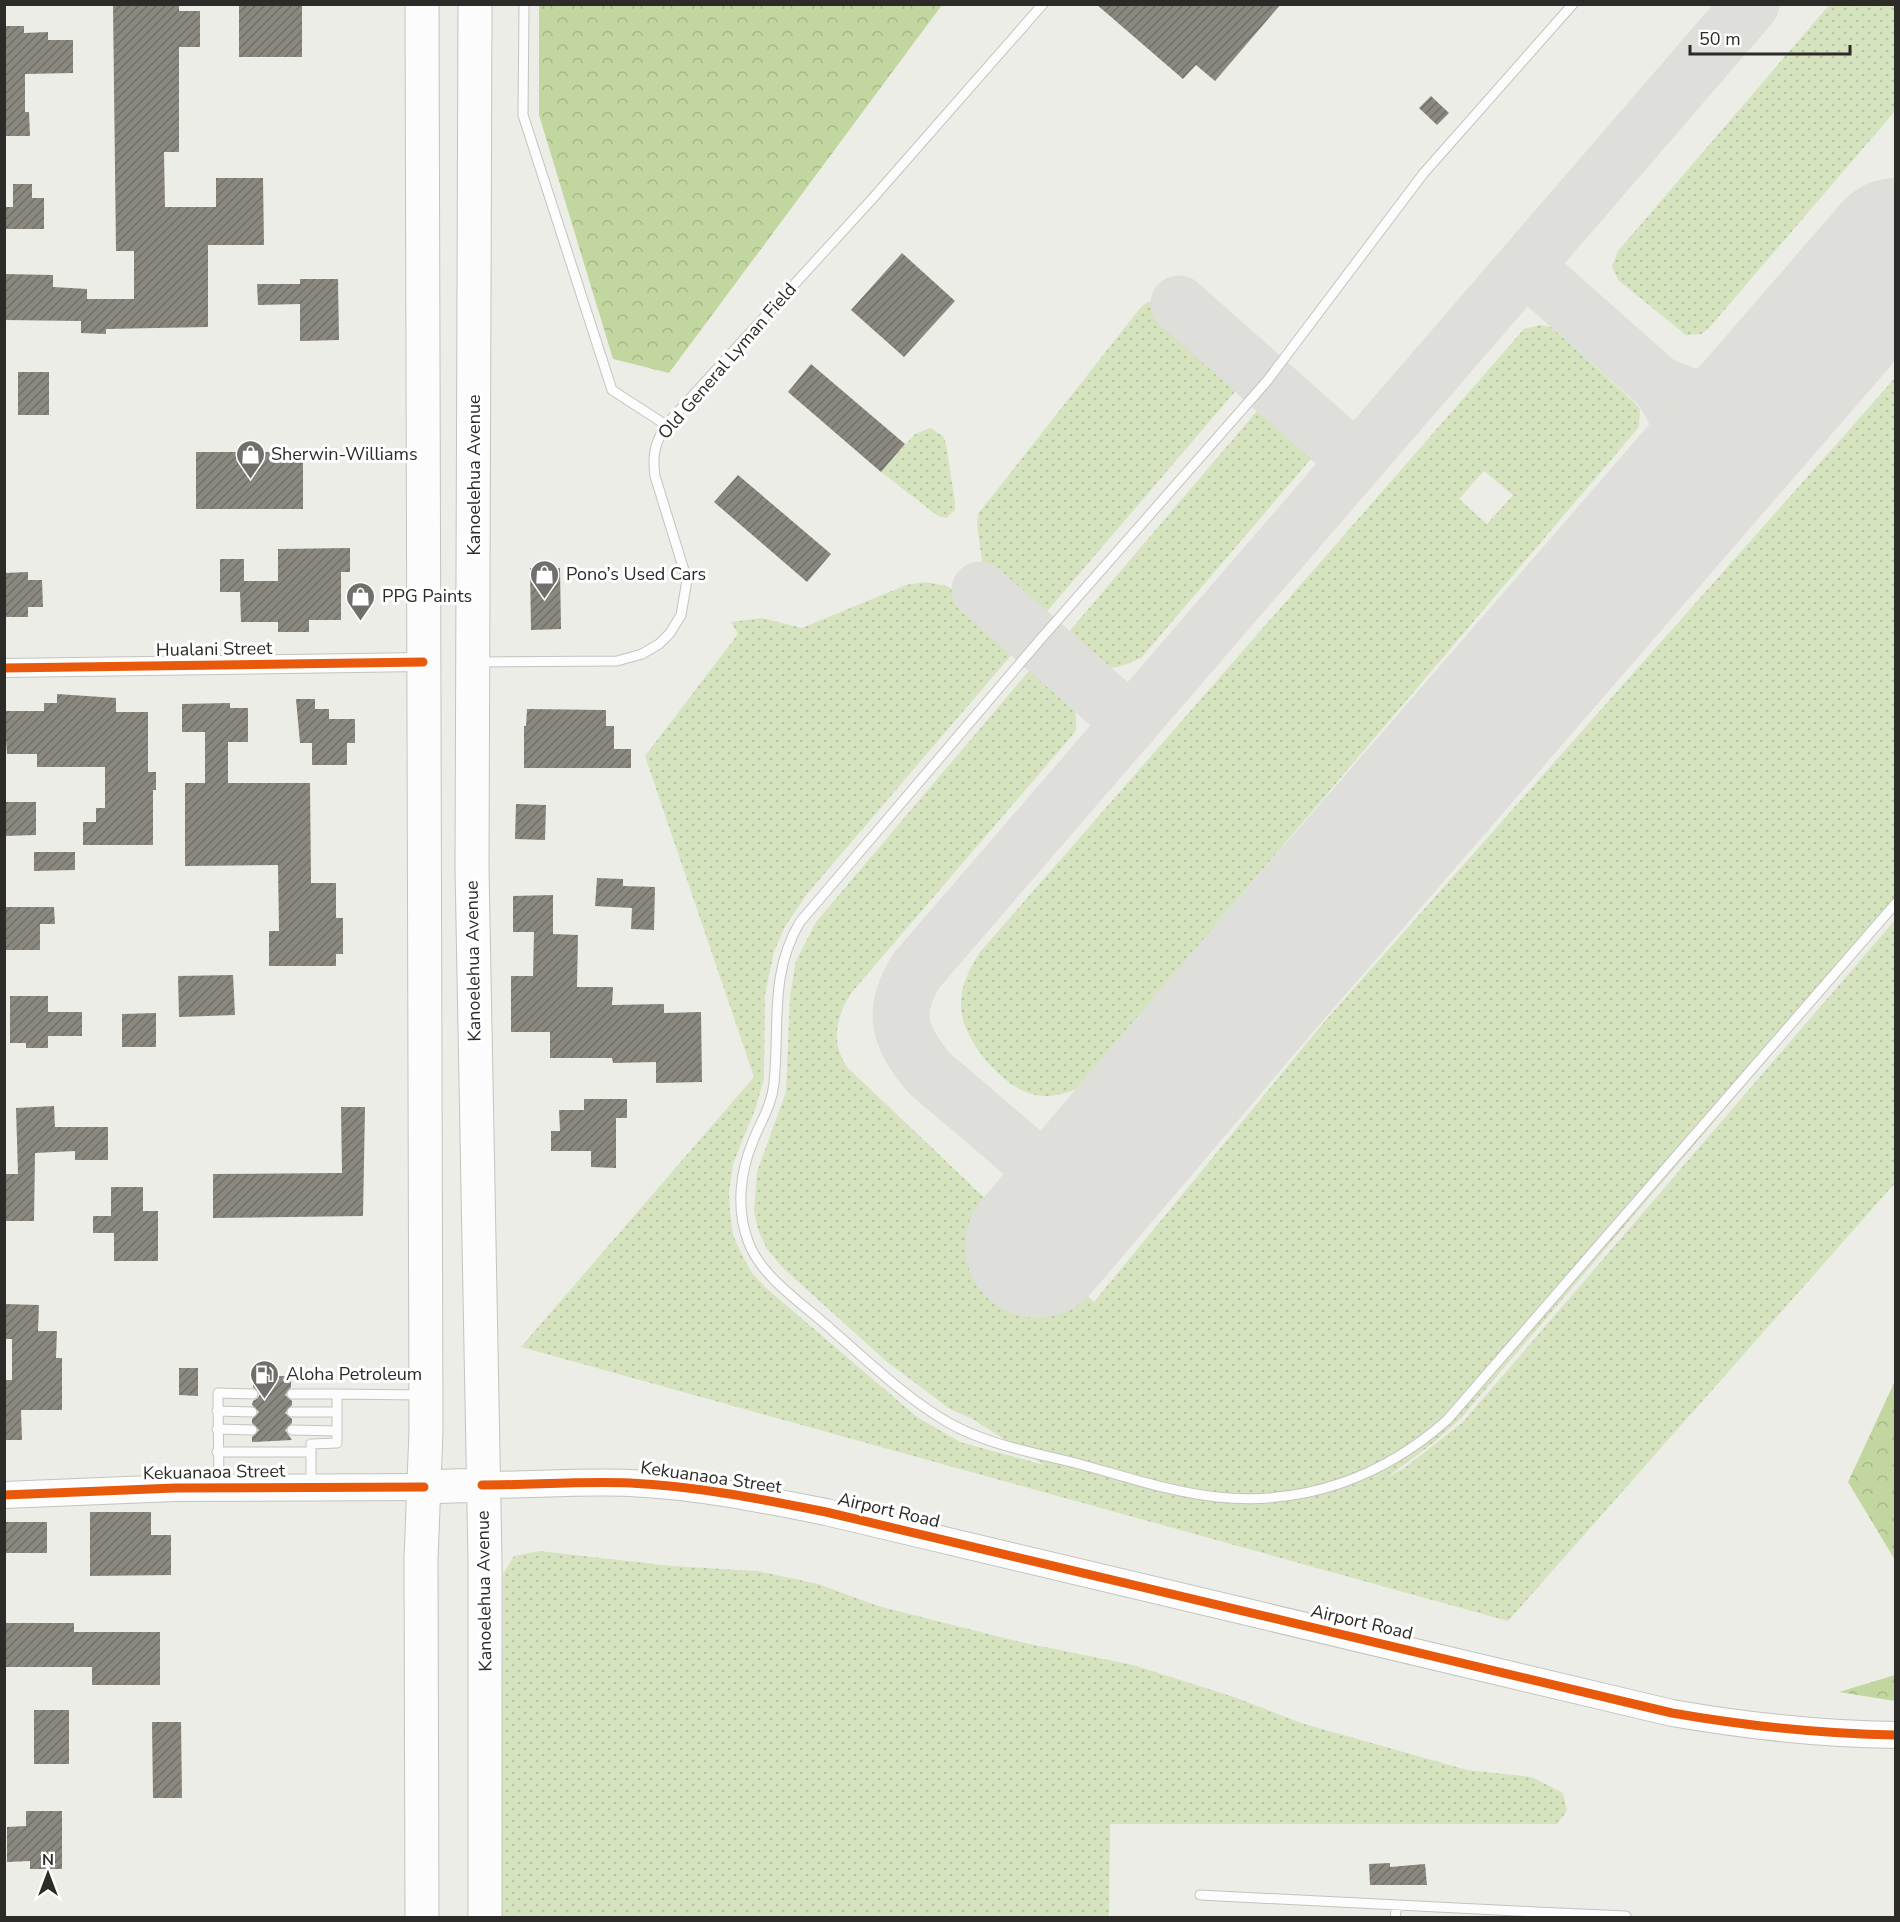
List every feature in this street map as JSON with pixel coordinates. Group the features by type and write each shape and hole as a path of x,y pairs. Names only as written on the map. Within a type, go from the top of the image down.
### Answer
{"highway":[{"path":"422,4 426,1395 421,1559 422,1917"},
{"name":"Kanoelehua Avenue","path":"475,4 472,868 482,1485 485,1917"},
{"path":"424,1487 482,1485"}],"street":[{"name":"Hualani Street","path":"4,668 423,662"},
{"name":"Kekuanaoa Street","path":"482,1485 628,1483 689,1488 826,1512"},
{"name":"Kekuanaoa Street","path":"4,1495 219,1489 424,1487"},
{"name":"Airport Road","path":"826,1512 1672,1713 1738,1725 1798,1731 1896,1735"}],"lane":[{"path":"524,4 523,114 612,390 666,425"},
{"name":"Old General Lyman Field","path":"473,662 617,661 642,654 659,644 670,633 681,615 687,580 655,476 653,459 656,441 666,425 873,198 1043,4"},
{"path":"1573,4 1423,174 1267,381 1024,659 800,922 786,945 780,971 774,1086 770,1107 752,1142 742,1179 742,1223 748,1242 765,1270 893,1384 950,1424 983,1438 1147,1483 1217,1497 1255,1499 1299,1495 1335,1486 1367,1475 1394,1461 1425,1440 1447,1420 1896,903"},
{"path":"219,1489 218,1393 253,1394"},
{"path":"292,1394 426,1395"},
{"path":"311,1488 311,1444 337,1443 337,1394"},
{"path":"217,1411 252,1412"},
{"path":"292,1412 337,1412"},
{"path":"217,1430 252,1430"},
{"path":"292,1430 337,1431"},
{"path":"217,1452 311,1452"},
{"path":"1200,1895 1536,1915 1626,1916"},
{"path":"1395,1917 1397,1905"}],"green space":[{"path":"539,4 942,5 669,373 613,359 539,115"},
{"path":"1830,4 1895,5 1895,111 1708,329 1701,334 1686,335 1618,280 1612,266 1618,251"},
{"path":"1155,301 1238,388 1038,622 1003,593 983,567 977,525 978,514 1141,307 1148,302"},
{"path":"1540,325 1551,327 1634,402 1640,409 1639,427 1076,1089 1056,1095 1041,1096 1023,1091 1010,1083 998,1073 977,1048 963,1021 961,1000 964,985 980,952 1524,329","holes":["1484,471 1513,495 1487,524 1459,499"]},
{"path":"1895,378 1895,910 1461,1418 1432,1444 1386,1478 1403,1469 1462,1423 1895,920 1895,1183 1508,1621 521,1347 754,1077 645,756 738,634 731,622 762,618 802,628 906,585 925,582 947,586 965,597 1019,646 807,894 784,928 774,952 765,994 764,1079 756,1107 733,1164 729,1192 733,1235 752,1273 766,1288 917,1417 960,1442 1044,1465 973,1419 950,1409 886,1361 783,1268 767,1249 758,1230 754,1211 757,1172 786,1092 790,996 796,961 816,922 1039,659 1068,690 1075,707 1076,731 852,992 842,1010 837,1039 842,1059 848,1068 1094,1302 1325,1021"},
{"path":"1263,404 1312,448 1315,454 1142,657 1117,667 1107,667 1098,666 1081,657 1061,641"},
{"path":"930,428 943,436 946,444 955,510 946,518 938,516 881,472 915,434"},
{"path":"1895,1381 1895,1560 1848,1482"},
{"path":"539,1551 672,1566 757,1571 818,1584 878,1606 1020,1642 1133,1665 1234,1697 1301,1723 1467,1770 1532,1777 1563,1793 1567,1811 1557,1824 1110,1824 1109,1917 501,1918 503,1574 514,1556"},
{"path":"1895,1675 1895,1701 1839,1692"}],"building":[{"path":"113,4 179,4 179,11 200,11 200,47 179,47 179,152 164,152 165,207 216,207 216,178 263,178 264,245 208,245 208,327 106,329 106,334 81,333 81,321 4,320 4,274 53,275 53,287 87,289 87,299 134,299 134,251 116,251"},
{"path":"239,4 302,4 302,57 239,57"},
{"path":"1096,4 1281,4 1215,81 1196,65 1183,79"},
{"path":"4,26 24,26 24,33 48,32 48,40 73,40 73,73 25,74 25,112 29,112 30,136 4,136"},
{"path":"1431,96 1449,113 1437,125 1419,108"},
{"path":"13,184 32,184 32,198 44,198 44,229 4,229 4,207 13,207"},
{"path":"902,253 955,301 904,357 851,310"},
{"path":"300,279 338,279 339,340 300,341 300,304 258,305 257,284 300,284"},
{"path":"811,364 905,444 881,472 788,392"},
{"path":"18,372 49,372 49,415 18,415"},
{"name":"Sherwin-Williams","path":"196,452 303,452 303,509 196,509"},
{"path":"738,475 831,554 807,582 714,502"},
{"path":"350,548 350,572 341,572 341,620 309,620 309,632 278,632 278,622 241,622 240,592 220,592 220,559 244,559 244,581 278,581 278,549"},
{"name":"Pono’s Used Cars","path":"530,568 560,568 561,629 531,630"},
{"path":"28,572 28,580 42,580 43,607 28,607 28,617 4,617 4,573"},
{"path":"57,694 116,698 116,712 148,712 148,772 156,772 156,790 153,790 153,845 83,845 83,822 96,822 96,808 105,808 105,767 37,767 37,754 7,754 4,711 44,711 44,703 57,703"},
{"path":"296,699 315,699 315,709 329,709 329,719 355,719 355,743 347,743 347,765 312,765 312,743 300,743"},
{"path":"230,703 230,708 248,708 248,742 228,742 228,783 310,783 311,883 336,883 336,918 343,918 343,954 336,954 336,966 269,966 269,931 279,931 278,865 185,866 185,783 205,783 205,732 182,732 182,704"},
{"path":"527,709 606,710 606,726 614,726 614,749 631,749 631,768 524,768 524,726 526,726"},
{"path":"4,802 36,802 36,835 4,836"},
{"path":"516,804 546,805 545,840 515,839"},
{"path":"34,852 75,852 75,870 34,871"},
{"path":"597,878 623,879 623,886 655,887 654,930 631,929 632,908 595,906"},
{"path":"553,895 553,934 578,935 577,987 613,987 612,1005 664,1004 664,1013 701,1012 702,1082 656,1083 656,1062 613,1063 612,1058 550,1058 550,1032 511,1032 511,976 533,976 534,932 513,932 513,896"},
{"path":"6,907 54,907 55,924 40,924 40,950 4,950"},
{"path":"233,975 235,1015 179,1017 178,976"},
{"path":"10,996 48,996 48,1012 82,1012 82,1036 48,1036 48,1048 26,1048 26,1043 10,1043"},
{"path":"156,1013 156,1047 122,1047 122,1014"},
{"path":"584,1099 627,1099 627,1118 616,1118 616,1168 591,1167 591,1151 551,1151 551,1131 560,1131 559,1110 584,1110"},
{"path":"54,1106 55,1127 108,1127 108,1160 75,1160 75,1151 35,1153 34,1221 4,1221 4,1174 18,1174 16,1108"},
{"path":"341,1107 365,1107 363,1216 213,1218 213,1174 342,1173"},
{"path":"111,1187 143,1187 143,1211 158,1211 158,1261 114,1261 114,1233 93,1233 93,1216 111,1216"},
{"path":"4,1304 39,1305 38,1331 57,1331 56,1358 62,1358 62,1410 21,1410 22,1440 4,1440 4,1380 12,1380 12,1339 4,1339"},
{"path":"179,1368 198,1368 198,1396 179,1395"},
{"path":"253,1376 291,1376 291,1387 285,1395 292,1401 292,1405 285,1413 292,1419 292,1423 285,1430 292,1440 252,1442 252,1437 259,1430 252,1423 252,1419 259,1412 252,1405 260,1394 253,1387"},
{"path":"90,1512 151,1512 151,1535 171,1535 171,1575 90,1576"},
{"path":"4,1522 47,1522 47,1553 4,1553"},
{"path":"4,1623 74,1623 74,1632 160,1632 160,1685 92,1685 92,1667 4,1667"},
{"path":"34,1710 69,1710 69,1764 34,1764"},
{"path":"152,1722 181,1722 182,1798 153,1798"},
{"path":"26,1811 62,1811 62,1869 30,1869 30,1861 7,1862 7,1827 26,1826"},
{"path":"1390,1863 1390,1867 1425,1864 1427,1885 1370,1885 1369,1864"}],"taxiway":[{"path":"1078,1200 928,1072 918,1059 905,1035 901,1011 903,999 916,971 1751,4"},
{"path":"1525,266 1658,384 1687,396 1720,399 1756,389 1808,351"},
{"path":"1179,304 1356,461"},
{"path":"1658,384 1678,419 1683,452 1676,485 1660,522"},
{"path":"980,590 1131,723"}],"runway":[{"path":"1037,1246 1268,974 1896,250"}],"cycle path":[{"path":"4,668 423,662"},
{"path":"482,1485 630,1483 704,1490 753,1498 826,1512 1672,1713 1784,1728 1896,1735"},
{"path":"4,1495 175,1488 424,1487"}],"place":[{"name":"Sherwin-Williams","path":"250,480"},
{"name":"Pono’s Used Cars","path":"545,600"},
{"name":"PPG Paints","path":"361,622"},
{"name":"Aloha Petroleum","path":"265,1400"}]}
